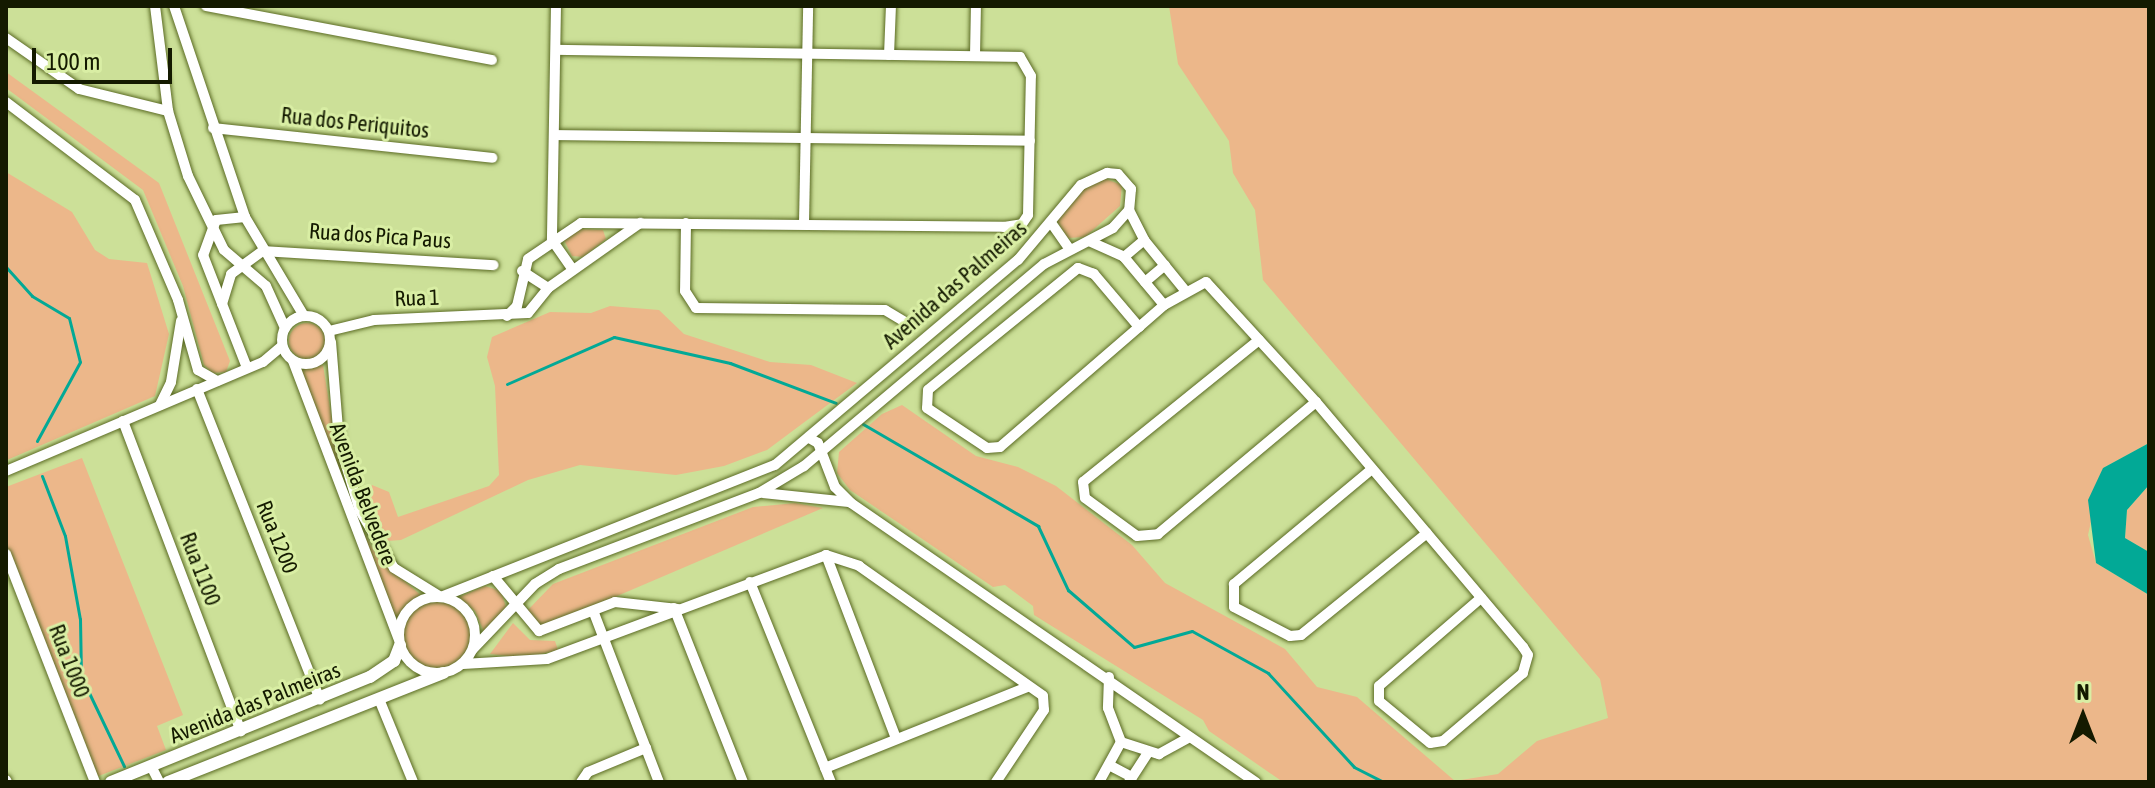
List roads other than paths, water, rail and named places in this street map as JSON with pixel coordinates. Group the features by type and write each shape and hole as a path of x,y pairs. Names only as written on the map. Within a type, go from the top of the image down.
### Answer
{"street":[{"path":"155,6 168,111 210,228 239,266 266,286 285,328 282,346 263,362"},
{"path":"174,6 245,217 304,316"},
{"path":"206,6 492,60"},
{"path":"556,6 552,240 572,269"},
{"path":"804,223 808,6"},
{"path":"889,55 891,6"},
{"path":"975,56 976,6"},
{"path":"6,38 79,89 168,111"},
{"path":"507,316 517,306 522,271 552,240 572,225 605,222 1022,224 1028,215 1029,67 1020,57 557,50"},
{"path":"6,102 135,200 180,307 198,370 217,381"},
{"name":"Rua dos Periquitos","path":"213,128 492,158"},
{"path":"555,135 1030,141"},
{"name":"Avenida das Palmeiras","path":"441,597 716,491 775,465 1052,224 1068,197 1107,173 1118,174 1131,189 1129,210 1091,242 1069,248 823,452 759,493 559,569 515,605 473,649"},
{"path":"1129,210 1144,240 1184,289"},
{"path":"245,217 225,215 210,228 203,255 247,368"},
{"path":"605,222 608,245"},
{"path":"507,316 534,309 548,288 642,222"},
{"path":"686,223 685,291 696,308 885,310 903,321"},
{"path":"1052,224 1069,248"},
{"path":"1124,257 1144,240"},
{"path":"1091,242 1124,257 1164,305"},
{"path":"222,304 239,266 263,251"},
{"name":"Rua dos Pica Paus","path":"263,251 494,265"},
{"path":"1145,282 1165,265"},
{"path":"1139,327 1094,274 1078,268 928,390 927,408 987,448 1000,447 1184,289 1197,282 1216,286 1259,340 1316,402 1427,533 1481,598 1528,655 1529,666 1447,738 1430,743 1379,701 1379,686 1481,598"},
{"path":"522,271 548,288"},
{"path":"160,405 173,375 180,307"},
{"path":"6,471 263,362 317,362 330,337 319,319 304,316 285,328"},
{"name":"Rua 1","path":"330,337 374,320 507,316"},
{"name":"Avenida Belvedere","path":"330,337 339,442 360,511 384,556 441,597"},
{"path":"1259,340 1083,482 1085,498 1137,536 1158,534 1316,402"},
{"path":"282,346 291,360"},
{"name":"Avenida Belvedere","path":"291,360 400,642"},
{"path":"173,375 184,395"},
{"name":"Rua 1200","path":"197,389 320,699"},
{"name":"Rua 1100","path":"123,421 241,731"},
{"path":"809,438 823,452 835,487 851,503 1109,677 1256,782"},
{"path":"1372,469 1234,584 1234,607 1290,636 1301,635 1427,533"},
{"path":"759,493 803,493 851,503"},
{"name":"Rua 1000","path":"6,554 95,782"},
{"path":"826,555 896,738"},
{"path":"463,664 473,649 469,613 441,597 409,609 400,642 412,664 443,673 463,664 499,657 537,661 605,640 826,555 859,566 1043,696 1044,710 996,782"},
{"path":"493,576 539,631 632,600 677,610"},
{"path":"750,582 831,782"},
{"path":"677,610 743,782"},
{"path":"594,613 659,782"},
{"name":"Avenida das Palmeiras","path":"111,782 304,706 386,668 400,642"},
{"name":"Avenida das Palmeiras","path":"168,782 443,673"},
{"path":"1109,677 1108,708 1121,742 1147,754 1170,751 1190,737"},
{"path":"825,768 1028,687"},
{"path":"379,699 413,782"},
{"path":"304,706 310,727"},
{"path":"1099,782 1121,742"},
{"path":"581,782 588,772 646,748"},
{"path":"1109,765 1130,779 1147,754"},
{"path":"151,766 159,782"}],"water":[{"path":"2149,443 2149,485 2127,510 2125,538 2149,552 2149,595 2096,563 2088,500 2103,468"}],"waterway":[{"path":"6,267 32,296 69,318 80,362 37,441"},
{"path":"507,384 614,337 730,363 836,403"},
{"path":"863,424 1038,526 1068,590 1134,647 1192,631 1268,673 1354,767 1384,782"},
{"path":"42,476 65,536 80,619 81,676 124,766"}]}
